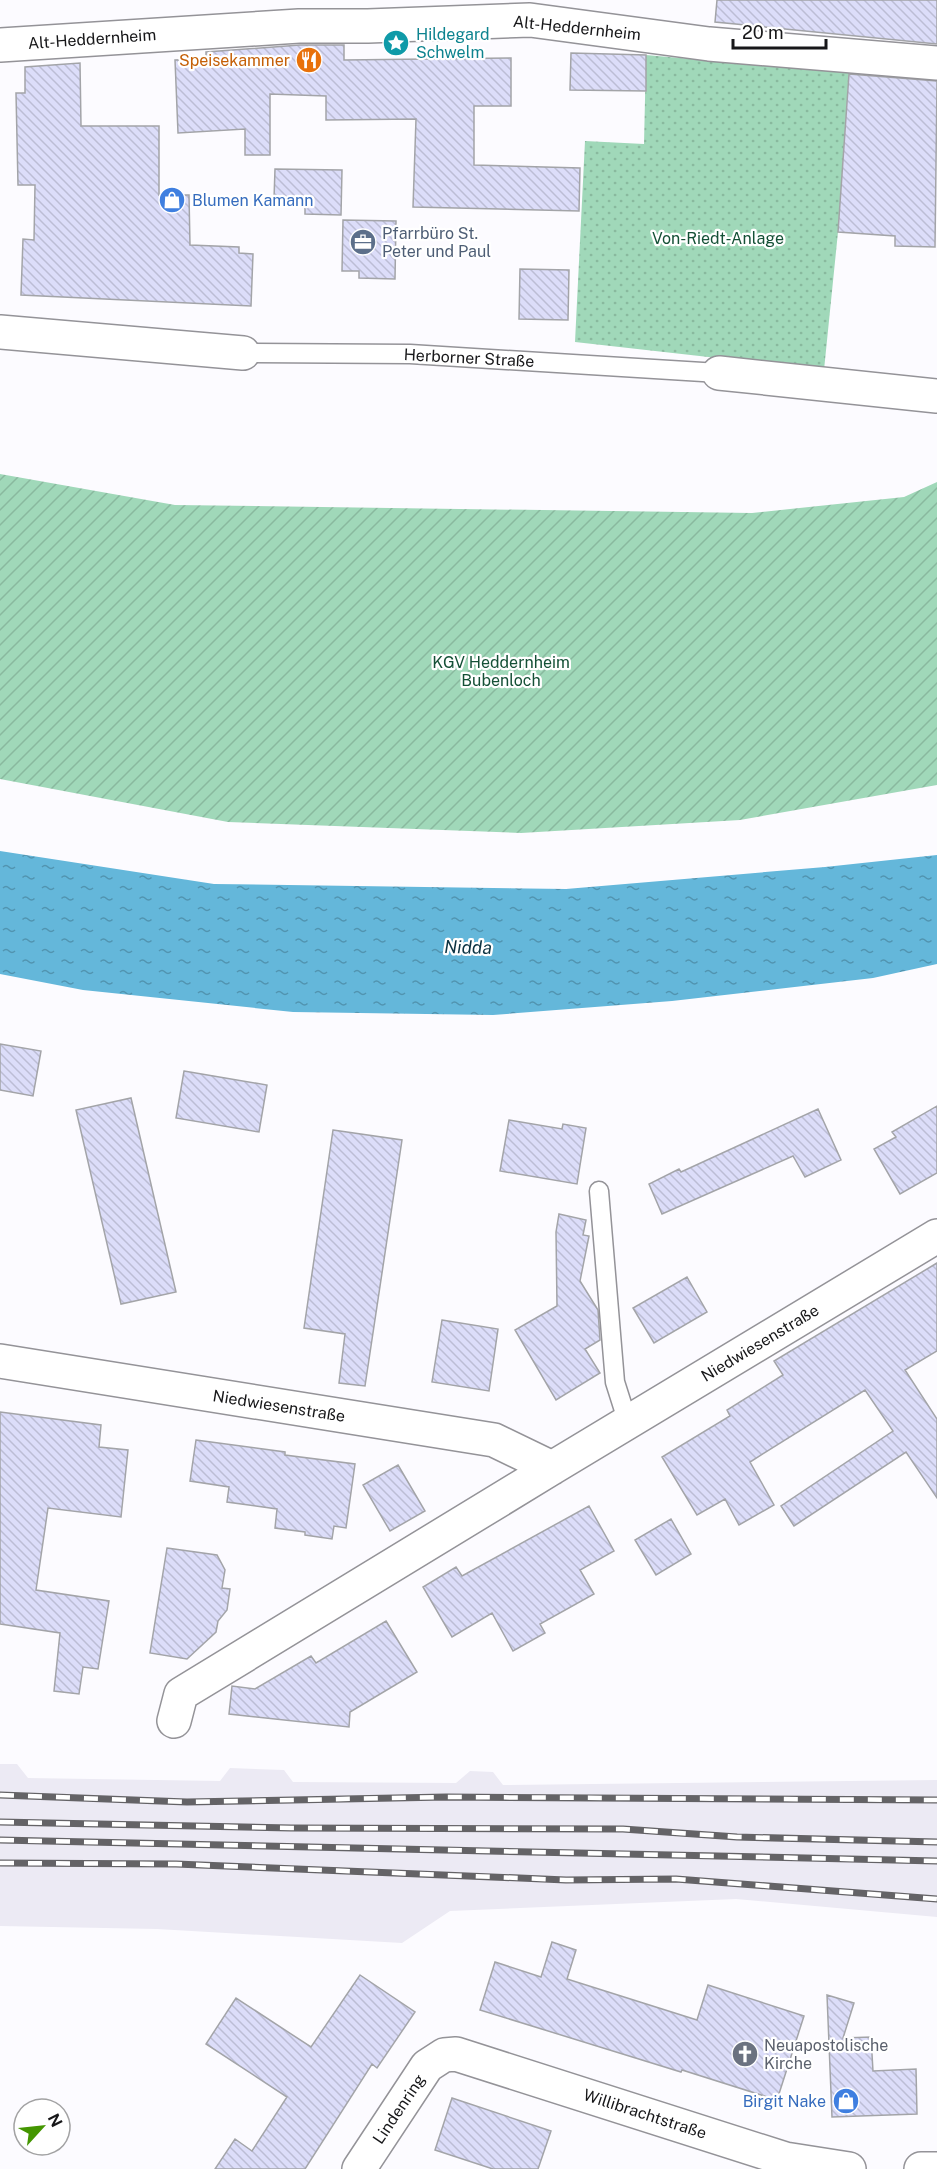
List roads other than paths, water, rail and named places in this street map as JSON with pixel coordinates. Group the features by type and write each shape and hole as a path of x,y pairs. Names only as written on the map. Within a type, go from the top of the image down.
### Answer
{"street":[{"name":"Alt-Heddernheim","path":"0,45 299,13 368,26 530,20 709,44 937,63"},
{"name":"Herborner Straße","path":"0,332 243,353"},
{"name":"Herborner Straße","path":"719,373 937,396"},
{"name":"Niedwiesenstraße","path":"174,1721 181,1694 937,1236"},
{"name":"Niedwiesenstraße","path":"0,1361 494,1440 552,1468"},
{"name":"Willibrachtstraße","path":"444,2055 456,2054 783,2164 849,2169"},
{"name":"Lindenring","path":"359,2169 428,2066 444,2055"},
{"path":"921,2169 937,2169"}],"lane":[{"name":"Herborner Straße","path":"243,353 410,354 719,373"},
{"path":"598,1191 615,1382 628,1423"}],"water":[{"name":"Nidda","path":"0,851 214,884 566,889 937,855 937,964 873,978 672,1001 493,1015 293,1012 83,990 0,974"}],"railway":[{"path":"0,1795 187,1802 446,1797 937,1800"},
{"path":"0,1822 291,1828 623,1829 737,1837 937,1842"},
{"path":"0,1840 937,1861"},
{"path":"0,1863 176,1864 566,1880 676,1879 937,1899"}],"place":[{"name":"Hildegard Schwelm","path":"396,43"},
{"name":"Speisekammer","path":"309,60"},
{"name":"Blumen Kamann","path":"172,200"},
{"name":"Pfarrbüro St. Peter und Paul","path":"363,242"},
{"name":"Neuapostolische Kirche","path":"745,2054"},
{"name":"Birgit Nake","path":"846,2101"}],"park label":[{"name":"Von-Riedt-Anlage","path":"718,238"},
{"name":"KGV Heddernheim Bubenloch","path":"501,671"}]}
